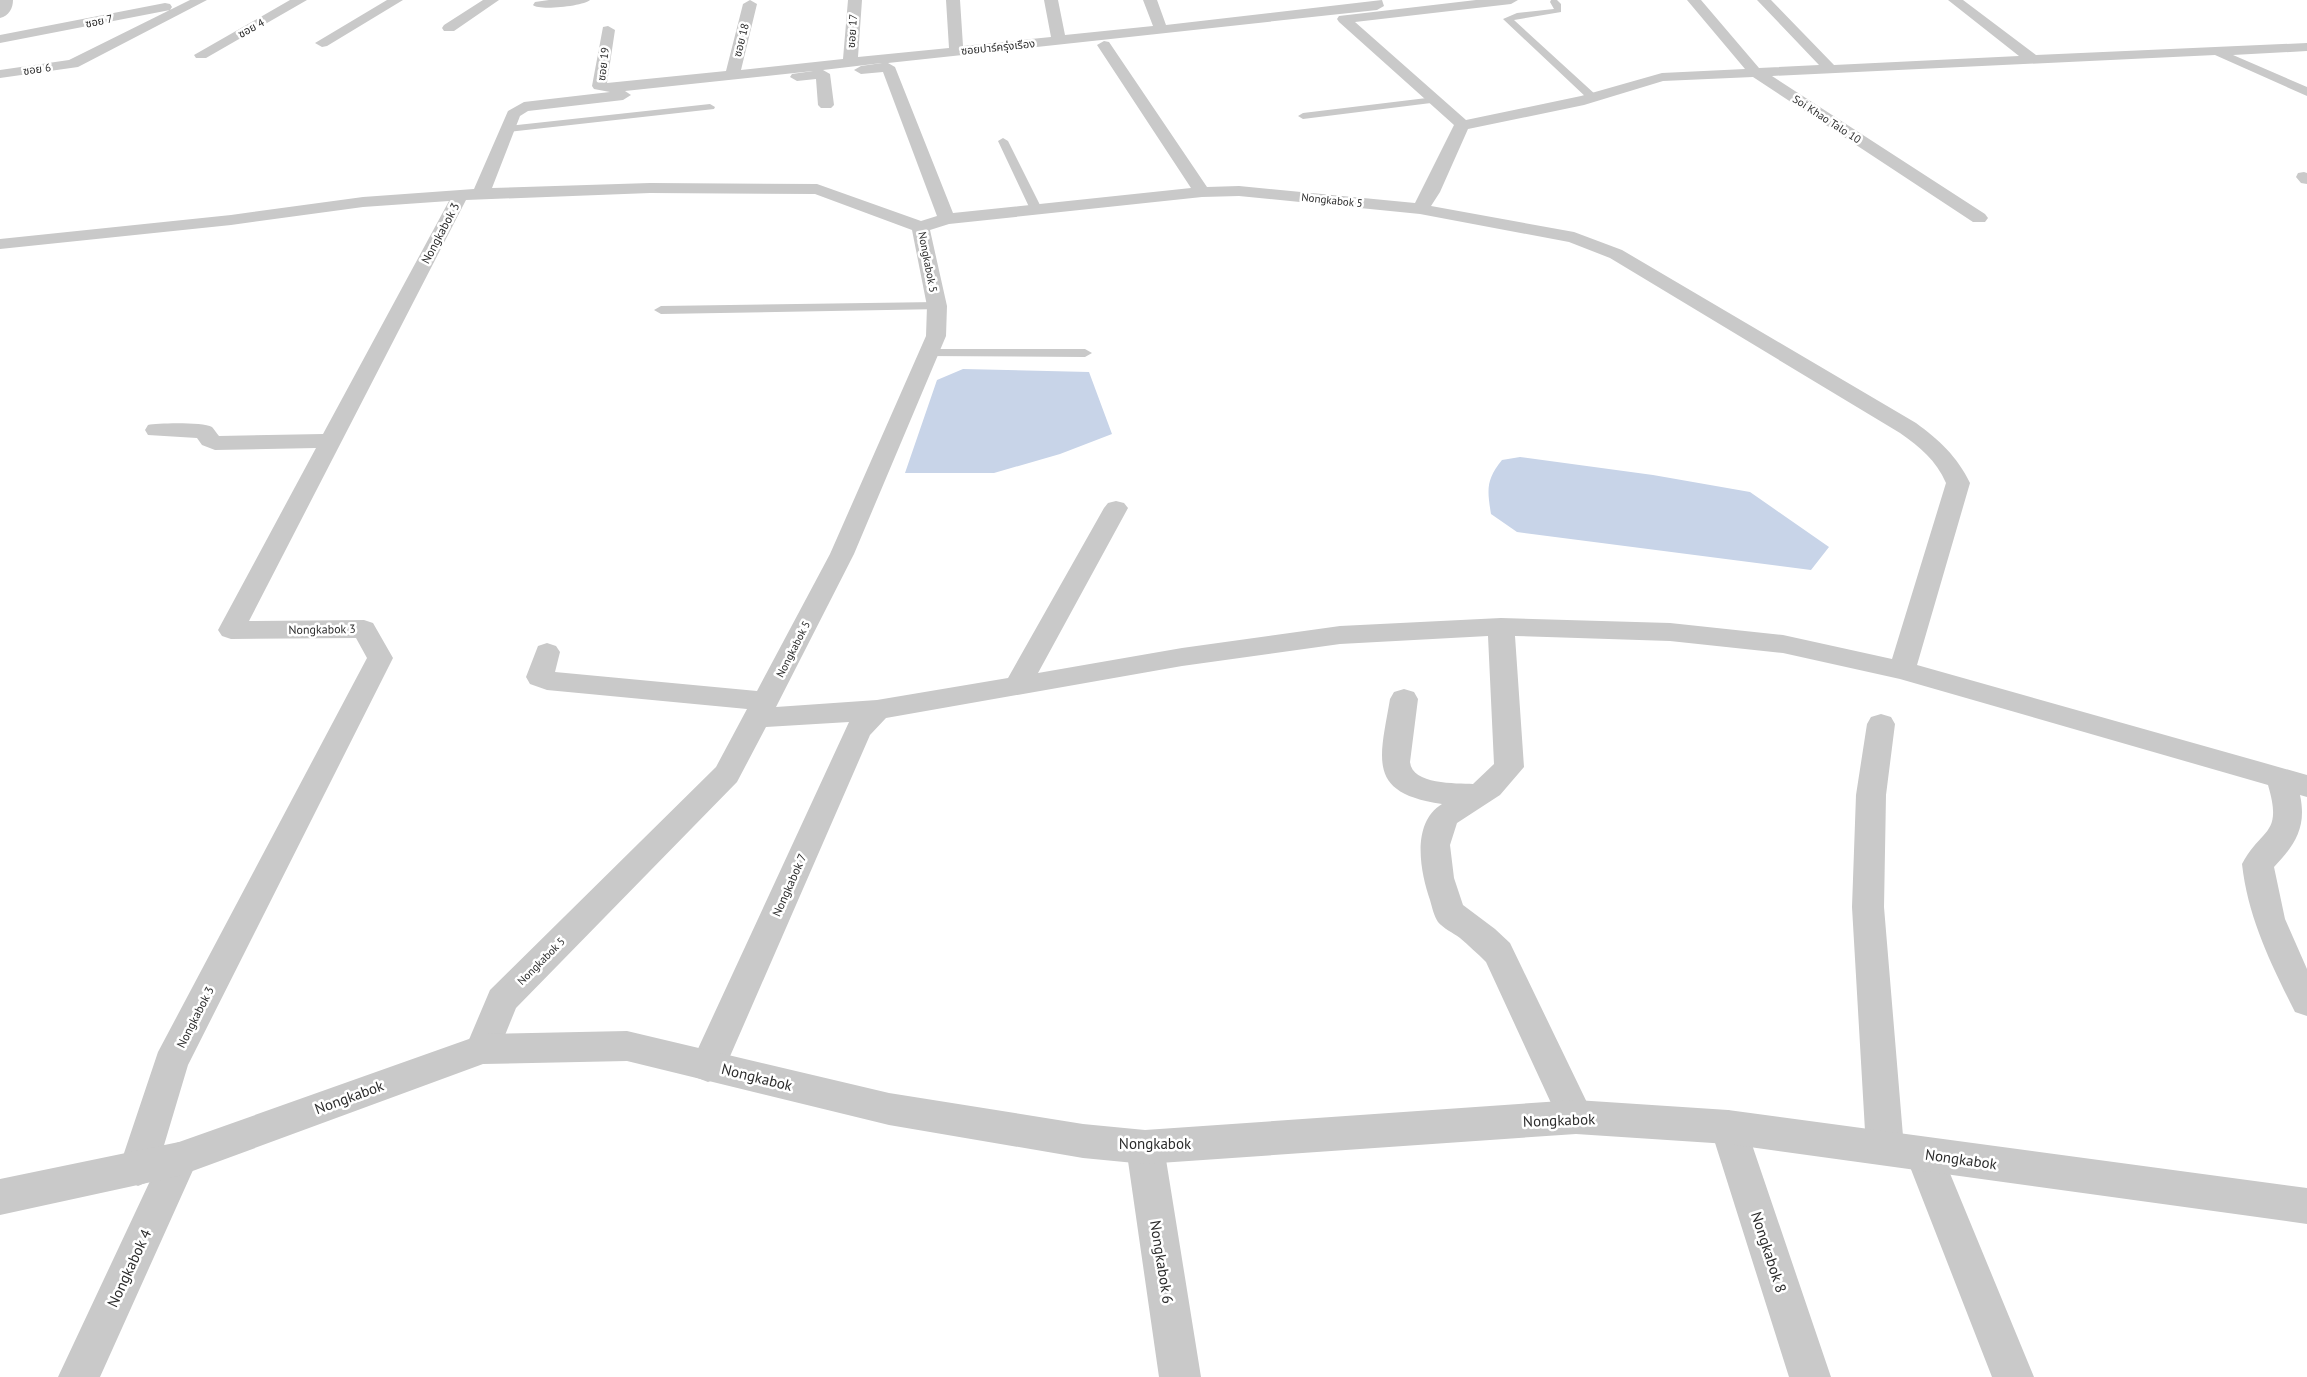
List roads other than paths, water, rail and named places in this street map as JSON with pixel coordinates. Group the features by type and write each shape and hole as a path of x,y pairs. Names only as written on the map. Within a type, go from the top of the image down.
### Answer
{"street":[{"path":"0,14 6,7 6,0"},
{"name":"ซอย 7","path":"0,39 199,0"},
{"name":"ซอย 6","path":"0,74 73,64 199,0"},
{"name":"ซอย 4","path":"201,55 300,0"},
{"path":"322,43 396,0"},
{"path":"449,28 492,0"},
{"path":"540,5 583,0"},
{"name":"ซอย 17","path":"850,63 855,0"},
{"path":"953,0 956,51"},
{"path":"1051,0 1059,40"},
{"path":"1150,0 1161,29"},
{"name":"ซอยปาร์ครุ่งเรือง","path":"612,88 1377,6 1375,0"},
{"name":"Nongkabok 3","path":"138,1168 171,1063 380,658 364,629 231,630 330,442 507,130 513,114 524,107 1511,0"},
{"name":"Soi Khao Talo 10","path":"1694,0 1755,72 1979,218"},
{"path":"1764,0 1830,69"},
{"path":"1956,0 2032,59"},
{"name":"ซอย 18","path":"732,75 750,4"},
{"path":"1344,19 1463,125"},
{"name":"ซอย 19","path":"608,30 599,86 612,88"},
{"path":"1104,45 1202,192"},
{"path":"1420,209 1431,192 1458,130 1463,125 1592,97 1662,77 2032,59 2304,49"},
{"path":"2216,52 2307,92"},
{"path":"888,67 947,219"},
{"path":"822,74 826,105"},
{"path":"0,244 231,220 363,202 470,195 650,188 817,189 920,226"},
{"name":"Nongkabok 5","path":"483,1049 502,1000 727,774 842,554 936,336 937,306 920,226 947,219 1036,209 1202,192 1239,191 1420,209 1574,237 1616,254 1908,428 1940,452 1952,468 1958,483 1902,670"},
{"path":"156,430 196,430 204,432 210,440 220,443 330,442"},
{"path":"1018,685 1116,508"},
{"path":"1500,627 1509,767 1490,787 1444,817 1435,845 1438,878 1450,913 1483,938 1498,953 1576,1117"},
{"path":"547,652 540,676 547,681 760,710 877,710 1182,657 1340,634 1500,627 1670,632 1783,644 1902,670 2293,781 2288,805 2290,821 2273,849 2258,864 2260,887 2273,935 2307,1002"},
{"path":"1404,699 1396,767 1403,780 1418,789 1478,795"},
{"name":"Nongkabok 7","path":"708,1066 858,730 877,710"},
{"path":"1880,724 1871,795 1868,907 1885,1148"},
{"name":"Nongkabok","path":"0,1197 179,1159 483,1049 627,1046 889,1109 1083,1141 1145,1146 1576,1117 1728,1127 2307,1206"},
{"name":"Nongkabok 8","path":"1728,1127 1810,1377"},
{"name":"Nongkabok 6","path":"1145,1146 1180,1377"},
{"path":"1924,1154 2013,1377"},
{"name":"Nongkabok 4","path":"79,1377 179,1159"}],"lane":[{"path":"1554,2 1558,6 1558,10 1553,12 1508,19 1592,97"},
{"path":"1303,116 1435,100"},
{"path":"507,130 710,107"},
{"path":"1003,141 1036,209"},
{"path":"661,310 937,306"},
{"path":"929,353 1085,353"}],"water":[{"path":"963,369 1089,372 1112,434 1060,454 994,473 905,473 937,380"},
{"path":"1520,457 1653,475 1750,492 1829,547 1811,570 1517,532 1491,514 1489,485 1493,473 1502,460"}]}
